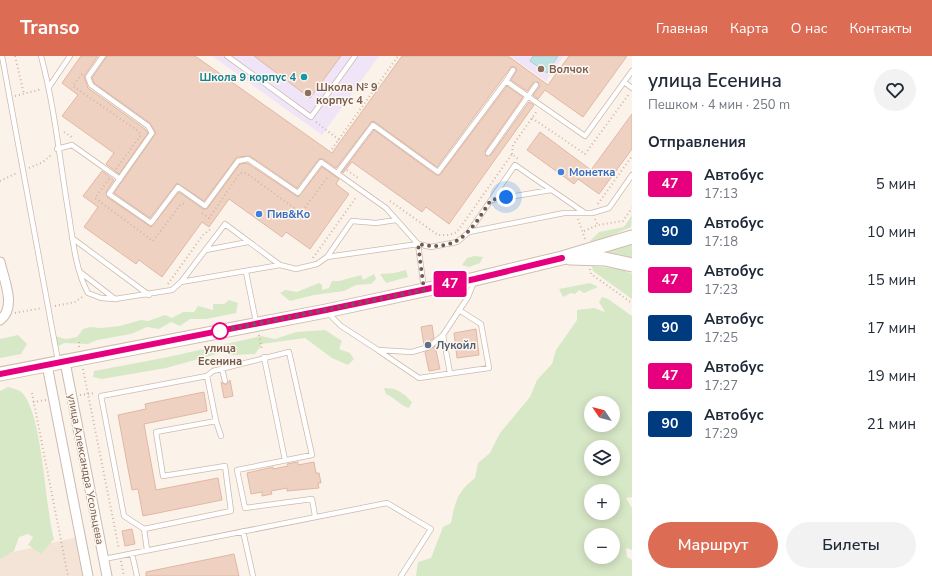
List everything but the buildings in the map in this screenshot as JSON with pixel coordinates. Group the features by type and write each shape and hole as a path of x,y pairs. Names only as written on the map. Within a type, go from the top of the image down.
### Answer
{"main road":[{"path":"0,374 257,324 475,279 562,258 632,237"},
{"path":"562,258 605,259 632,265"}],"street":[{"path":"0,262 9,304 6,315 0,320"},
{"name":"улица Александра Усольцева","path":"57,363 107,576"},
{"name":"улица Александра Усольцева","path":"57,363 88,576"}],"lane":[{"path":"2,56 57,363"},
{"path":"41,56 49,87 57,149 72,238 80,272 88,293 102,298 115,300 172,290 181,282 225,224 280,265 296,269 317,264 327,257 352,221 376,223 396,220"},
{"path":"49,87 70,56"},
{"path":"103,56 88,77 91,85 148,126 152,133 109,194 150,224 178,187 206,206 238,161 248,159 298,193 321,162 386,208 418,244 424,290"},
{"path":"227,56 311,117 355,56"},
{"path":"336,174 373,125 438,172 513,70"},
{"path":"506,81 585,136 632,71"},
{"path":"624,82 632,88"},
{"path":"488,153 536,85"},
{"path":"57,149 72,145 120,179"},
{"path":"327,257 418,244 431,247 457,242 469,232 515,165 585,213"},
{"path":"469,232 564,212 585,213 609,208 632,175"},
{"path":"491,200 551,190"},
{"path":"72,238 149,295"},
{"path":"206,250 248,242"},
{"path":"181,282 280,265"},
{"path":"80,272 115,300"},
{"path":"246,272 257,324"},
{"path":"378,350 412,352 429,347 443,336 468,297 475,279"},
{"path":"326,310 341,326 419,378 489,368 481,324 460,310"},
{"path":"443,336 450,373"},
{"path":"216,421 156,432 163,476 225,466 231,511 144,529 124,516 101,396 207,376 213,371 288,352 312,456 237,470 245,508 312,498 315,516"},
{"path":"264,358 286,460"},
{"path":"222,369 225,381"},
{"path":"207,376 216,421 221,436"},
{"path":"104,559 315,516 387,503 431,529 401,576"},
{"path":"144,529 147,550"},
{"path":"243,531 253,576"},
{"path":"132,554 137,576"}],"path":[{"path":"15,56 24,94"},
{"path":"332,149 398,56"},
{"path":"86,68 73,86 138,131 140,135 95,198 153,241 181,204 185,202 191,206"},
{"path":"10,97 49,87"},
{"path":"512,154 513,146 541,105"},
{"path":"311,117 339,140"},
{"path":"594,208 632,156"},
{"path":"197,210 209,218 240,174 246,173 301,213 327,178 336,174"},
{"path":"310,262 359,192"},
{"path":"583,231 598,225 623,221 632,208"},
{"path":"166,286 203,235 213,228"},
{"path":"79,342 81,359 124,576"},
{"path":"261,346 262,352"},
{"path":"32,393 68,576"}],"shaded area":[{"name":"Школа № 9 корпус 4","path":"212,56 379,56 322,135"},
{"name":"Волчок","path":"510,56 564,56 546,81"},
{"path":"86,535 93,576 0,576 0,555"}],"green space":[{"path":"632,215 631,227 603,239 589,242 599,232 624,227"},
{"path":"632,242 632,259 622,255 595,251"},
{"path":"474,256 483,257 480,263 469,267 462,265 467,258"},
{"path":"592,266 620,269 632,274 632,299 593,271"},
{"path":"406,270 408,277 386,283 380,274 394,273"},
{"path":"374,274 376,279 371,284 356,285 344,291 314,295 290,301 280,293 285,290 297,292 319,283 322,285 322,290 329,288 332,281 339,281 361,275 363,280"},
{"path":"590,283 598,287 584,293 579,290 575,294 571,293 563,297 559,289"},
{"path":"602,297 608,299 632,316 632,497 626,498 632,508 632,550 626,548 627,557 632,560 632,576 416,576 418,562 431,558 443,527 451,523 458,497 465,487 475,478 478,463 490,453 500,433 530,397 537,380 552,364 556,350 577,320 577,310 594,308 605,312 599,302"},
{"path":"229,300 238,303 236,313 206,319 190,319 180,326 171,322 159,329 147,327 131,334 97,340 88,344 64,343 59,346 53,342 55,336 66,339 77,337 83,329 90,327 101,328 120,326 141,320 148,321 165,315 172,318 183,312 194,312 198,306 213,310 213,304 224,304"},
{"path":"325,330 342,341 339,349 350,353 354,359 348,365 332,358 305,338 262,344 255,354 233,355 224,352 166,368 102,379 93,377 94,371 168,357 261,336 275,339 296,332"},
{"path":"18,335 27,344 21,354 0,358 0,339"},
{"path":"8,387 20,391 28,401 34,417 54,539 41,554 28,545 33,537 28,534 19,537 14,551 0,559 0,391"},
{"path":"384,388 399,391 412,402 409,408 386,394"}],"water":[{"path":"533,56 558,56 547,73 530,61"}],"bus line":[{"name":"47","path":"0,374 326,310 475,279 562,258"}],"place":[{"name":"Волчок","path":"541,69"},
{"name":"Школа 9 корпус 4","path":"304,77"},
{"name":"Школа № 9 корпус 4","path":"308,93"},
{"name":"Монетка","path":"561,172"},
{"name":"Пив&Ко","path":"259,214"},
{"name":"улица Есенина","path":"220,331"},
{"name":"Лукойл","path":"428,345"}],"route":[{"path":"220,331 216,332 424,290 418,244 431,247 457,242 469,232 491,200 506,197"}]}
